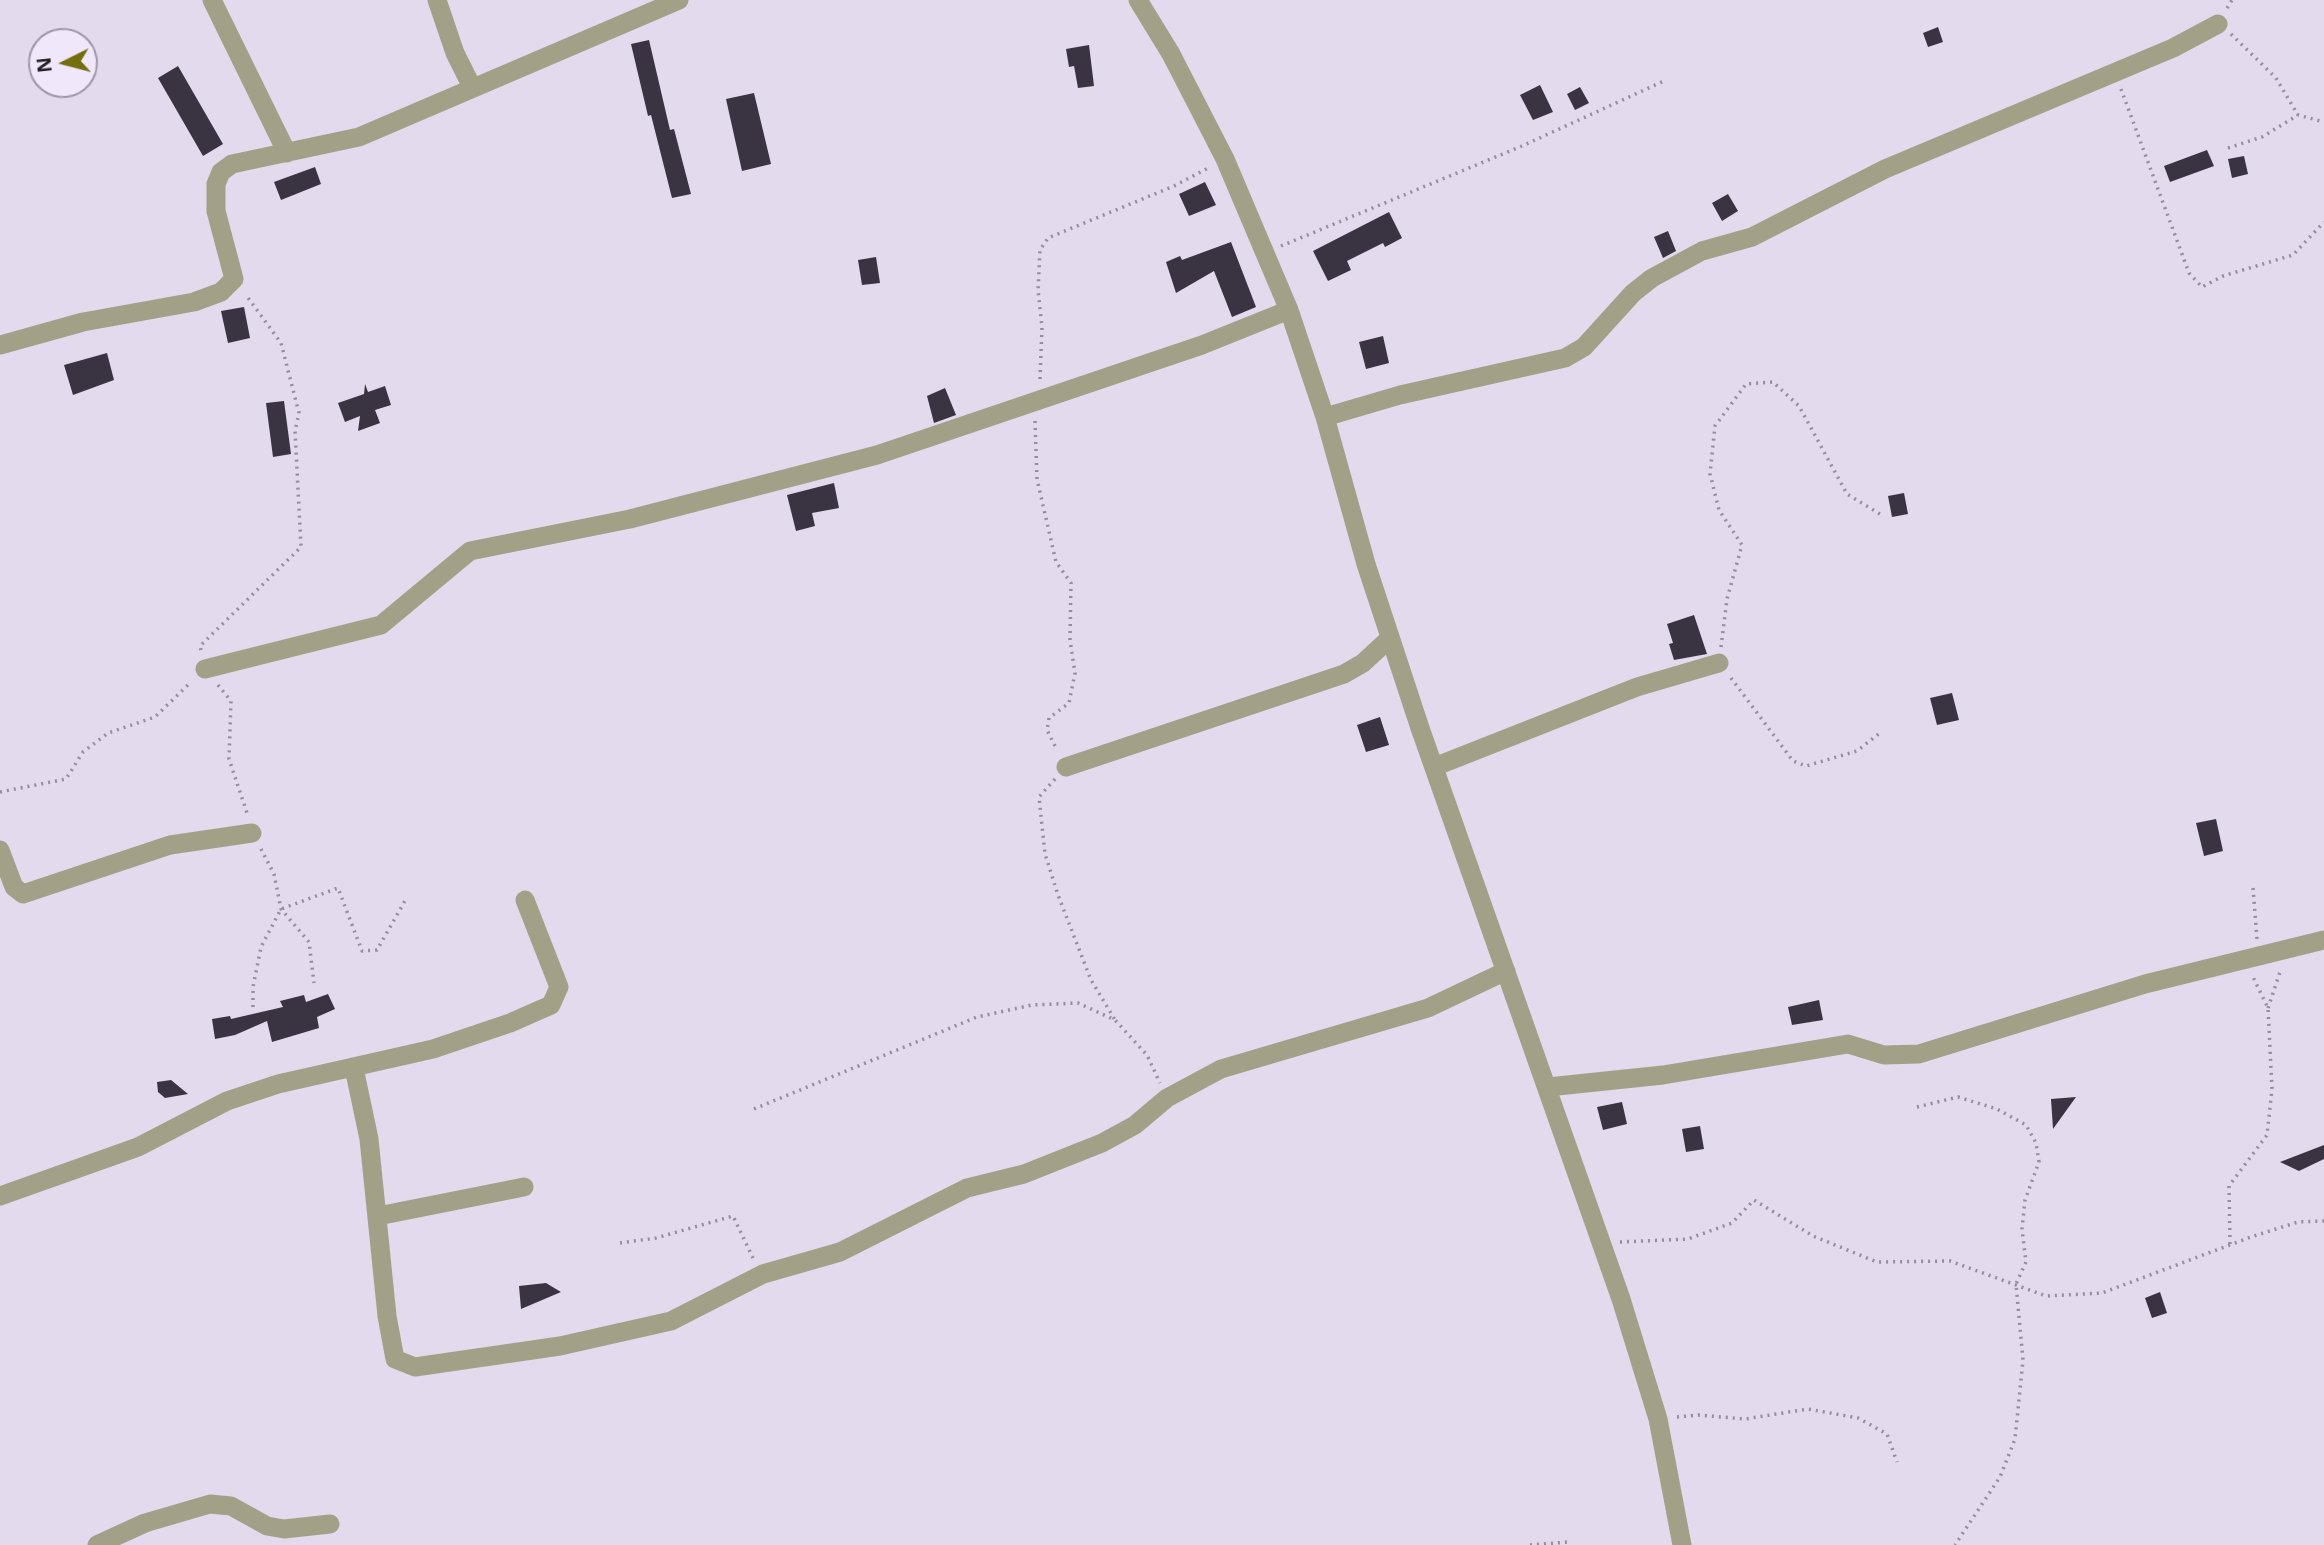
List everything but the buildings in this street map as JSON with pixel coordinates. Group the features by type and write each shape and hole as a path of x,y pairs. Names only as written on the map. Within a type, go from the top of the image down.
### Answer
{"street":[{"path":"212,0 287,153"},
{"path":"437,0 452,43 472,87"},
{"path":"0,345 83,323 194,302 221,292 234,279 216,211 216,184 221,172 232,164 359,137 653,5 680,0"},
{"path":"1138,0 1171,54 1225,159 1289,310 1325,417 1390,638 1602,1244 1658,1419 1682,1545"},
{"path":"1325,417 1412,392 1565,358 1584,346 1633,293 1651,278 1702,251 1752,237 1885,169 2172,48 2218,24"},
{"path":"205,669 381,625 470,551 630,519 877,455 1202,345 1289,310"},
{"path":"1066,767 1344,674 1363,663 1390,638"},
{"path":"1434,767 1637,687 1719,663"},
{"path":"0,850 14,887 23,894 170,845 251,833"},
{"path":"0,1196 138,1147 227,1101 278,1084 433,1048 510,1023 551,1004 559,988 525,900"},
{"path":"1548,1087 1663,1075 1848,1044 1884,1055 1919,1054 2145,984 2324,940"},
{"path":"354,1068 369,1139 385,1303 396,1359 415,1367 560,1346 671,1321 763,1274 840,1252 967,1188 1024,1174 1066,1159 1135,1125 1167,1098 1221,1069 1428,1008 1506,971"},
{"path":"378,1216 524,1187"},
{"path":"97,1545 145,1523 210,1504 231,1506 267,1526 284,1529 330,1524"}],"path":[{"path":"2218,24 2243,42 2276,78 2298,115 2324,122"},
{"path":"2109,74 2126,97 2189,273 2202,287 2223,276 2293,255 2324,222"},
{"path":"1266,253 1522,146 1666,80"},
{"path":"2228,148 2262,137 2298,115"},
{"path":"1167,1098 1147,1055 1115,1020 1091,980 1045,854 1039,797 1066,767 1047,730 1049,718 1069,703 1075,673 1070,639 1071,583 1056,562 1037,479 1034,403 1042,357 1038,290 1040,250 1048,238 1174,186 1225,159"},
{"path":"234,279 281,343 299,413 295,431 301,547 200,646 205,669 231,701 229,759 251,833 274,874 281,909 309,942 314,983"},
{"path":"1880,514 1847,494 1799,407 1773,382 1746,384 1715,426 1710,474 1719,510 1742,545 1727,599 1719,663 1793,761 1806,766 1857,751 1881,732"},
{"path":"0,792 66,779 83,752 108,733 155,718 205,669"},
{"path":"253,1007 253,987 261,947 281,909 338,888 362,951 377,950 406,900"},
{"path":"2230,1245 2229,1186 2267,1135 2272,1089 2268,1008 2252,958 2253,888"},
{"path":"2268,1008 2286,950"},
{"path":"754,1109 977,1017 1032,1005 1078,1003 1115,1020"},
{"path":"1917,1107 1958,1097 1997,1109 2026,1125 2036,1143 2039,1162 2025,1200 2022,1229 2026,1262 2016,1284 2023,1360 2015,1439 2000,1477 1955,1545"},
{"path":"1602,1244 1688,1239 1732,1223 1754,1200 1813,1236 1877,1262 1950,1261 2046,1296 2102,1293 2298,1222 2324,1221"},
{"path":"620,1244 656,1238 733,1216 763,1274"},
{"path":"1658,1419 1699,1415 1745,1419 1808,1409 1858,1418 1887,1434 1897,1462"},
{"path":"1530,1545 1567,1542 1568,1545"}]}
